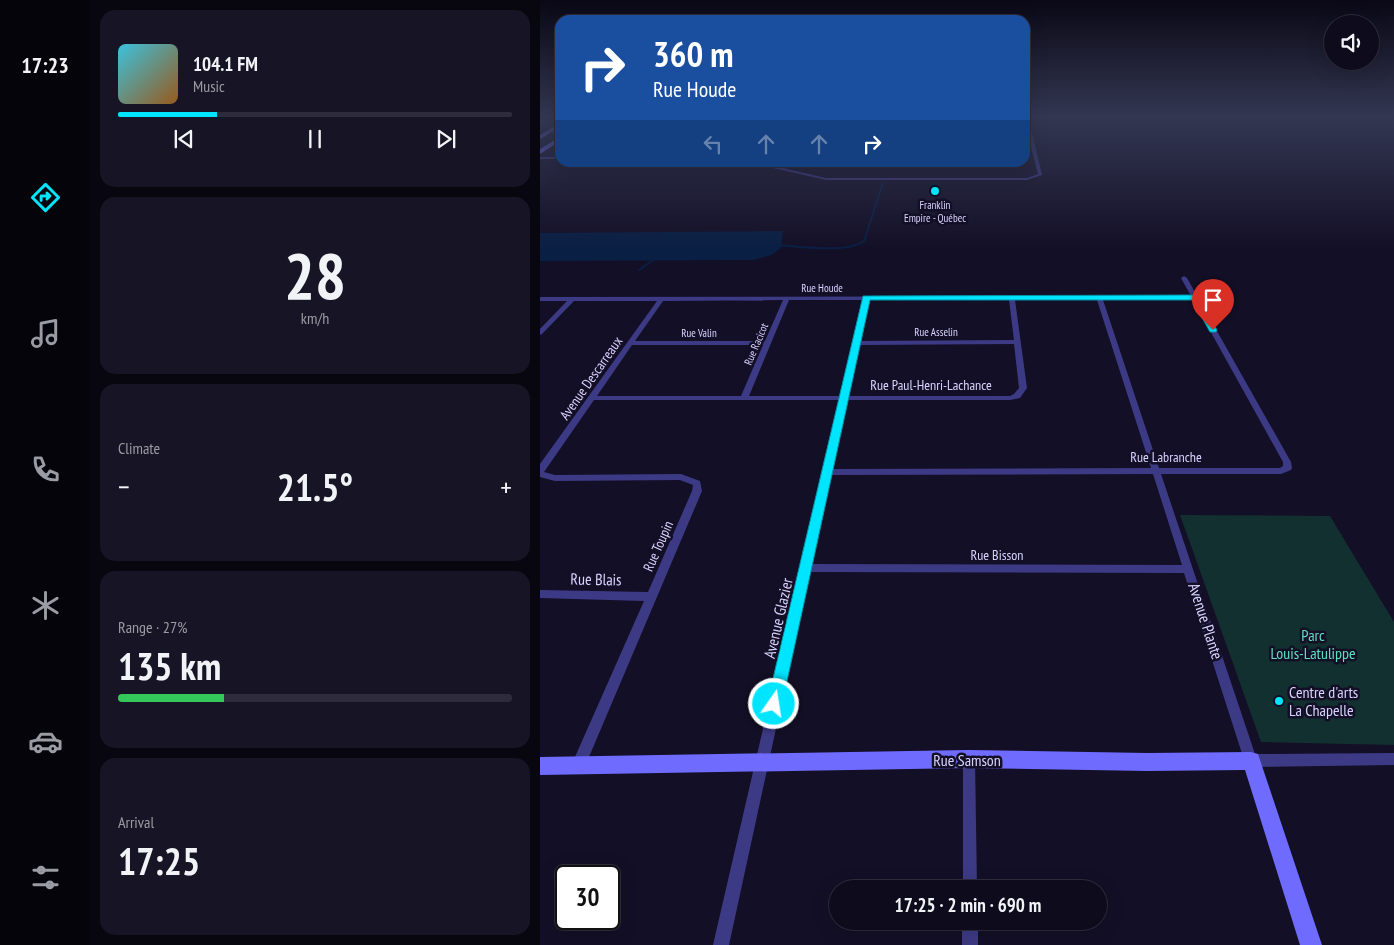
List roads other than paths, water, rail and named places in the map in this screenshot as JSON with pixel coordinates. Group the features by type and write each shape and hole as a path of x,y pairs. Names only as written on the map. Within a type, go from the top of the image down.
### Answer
{"street":[{"path":"771,167 826,179 1027,179 1040,175 1037,160"},
{"name":"Rue Labranche","path":"827,472 1281,471 1288,468 1287,462 1184,278"},
{"name":"Rue Racicot","path":"744,398 787,298"},
{"name":"Avenue Glazier","path":"721,945 866,298"},
{"name":"Rue Paul-Henri-Lachance","path":"593,398 1010,398 1017,396 1023,388 1012,298"},
{"name":"Avenue Plante","path":"1099,298 1189,569 1310,945"},
{"name":"Rue Houde","path":"540,299 1195,298"},
{"path":"540,333 572,299"},
{"name":"Avenue Descarreaux","path":"540,472 661,299"},
{"name":"Rue Asselin","path":"856,343 1017,342"},
{"name":"Rue Valin","path":"631,343 768,343"},
{"name":"Rue Toupin","path":"540,472 555,478 681,477 696,483 697,491 578,766"},
{"name":"Rue Bisson","path":"806,568 1189,569"},
{"name":"Rue Blais","path":"540,594 650,597"},
{"path":"969,759 970,880"},
{"name":"Rue Samson","path":"540,766 969,759 1147,762 1394,759"},
{"path":"970,930 970,945"}],"water":[{"path":"783,231 781,248 771,255 754,260 540,261 540,233"}],"waterway":[{"path":"777,245 835,248 856,245 864,241 883,183"},
{"path":"639,270 653,260"}],"place":[{"name":"Franklin Empire - Québec","path":"935,191"},
{"name":"Centre d'arts La Chapelle","path":"1279,701"}],"park label":[{"name":"Parc Louis-Latulippe","path":"1313,644"}]}
